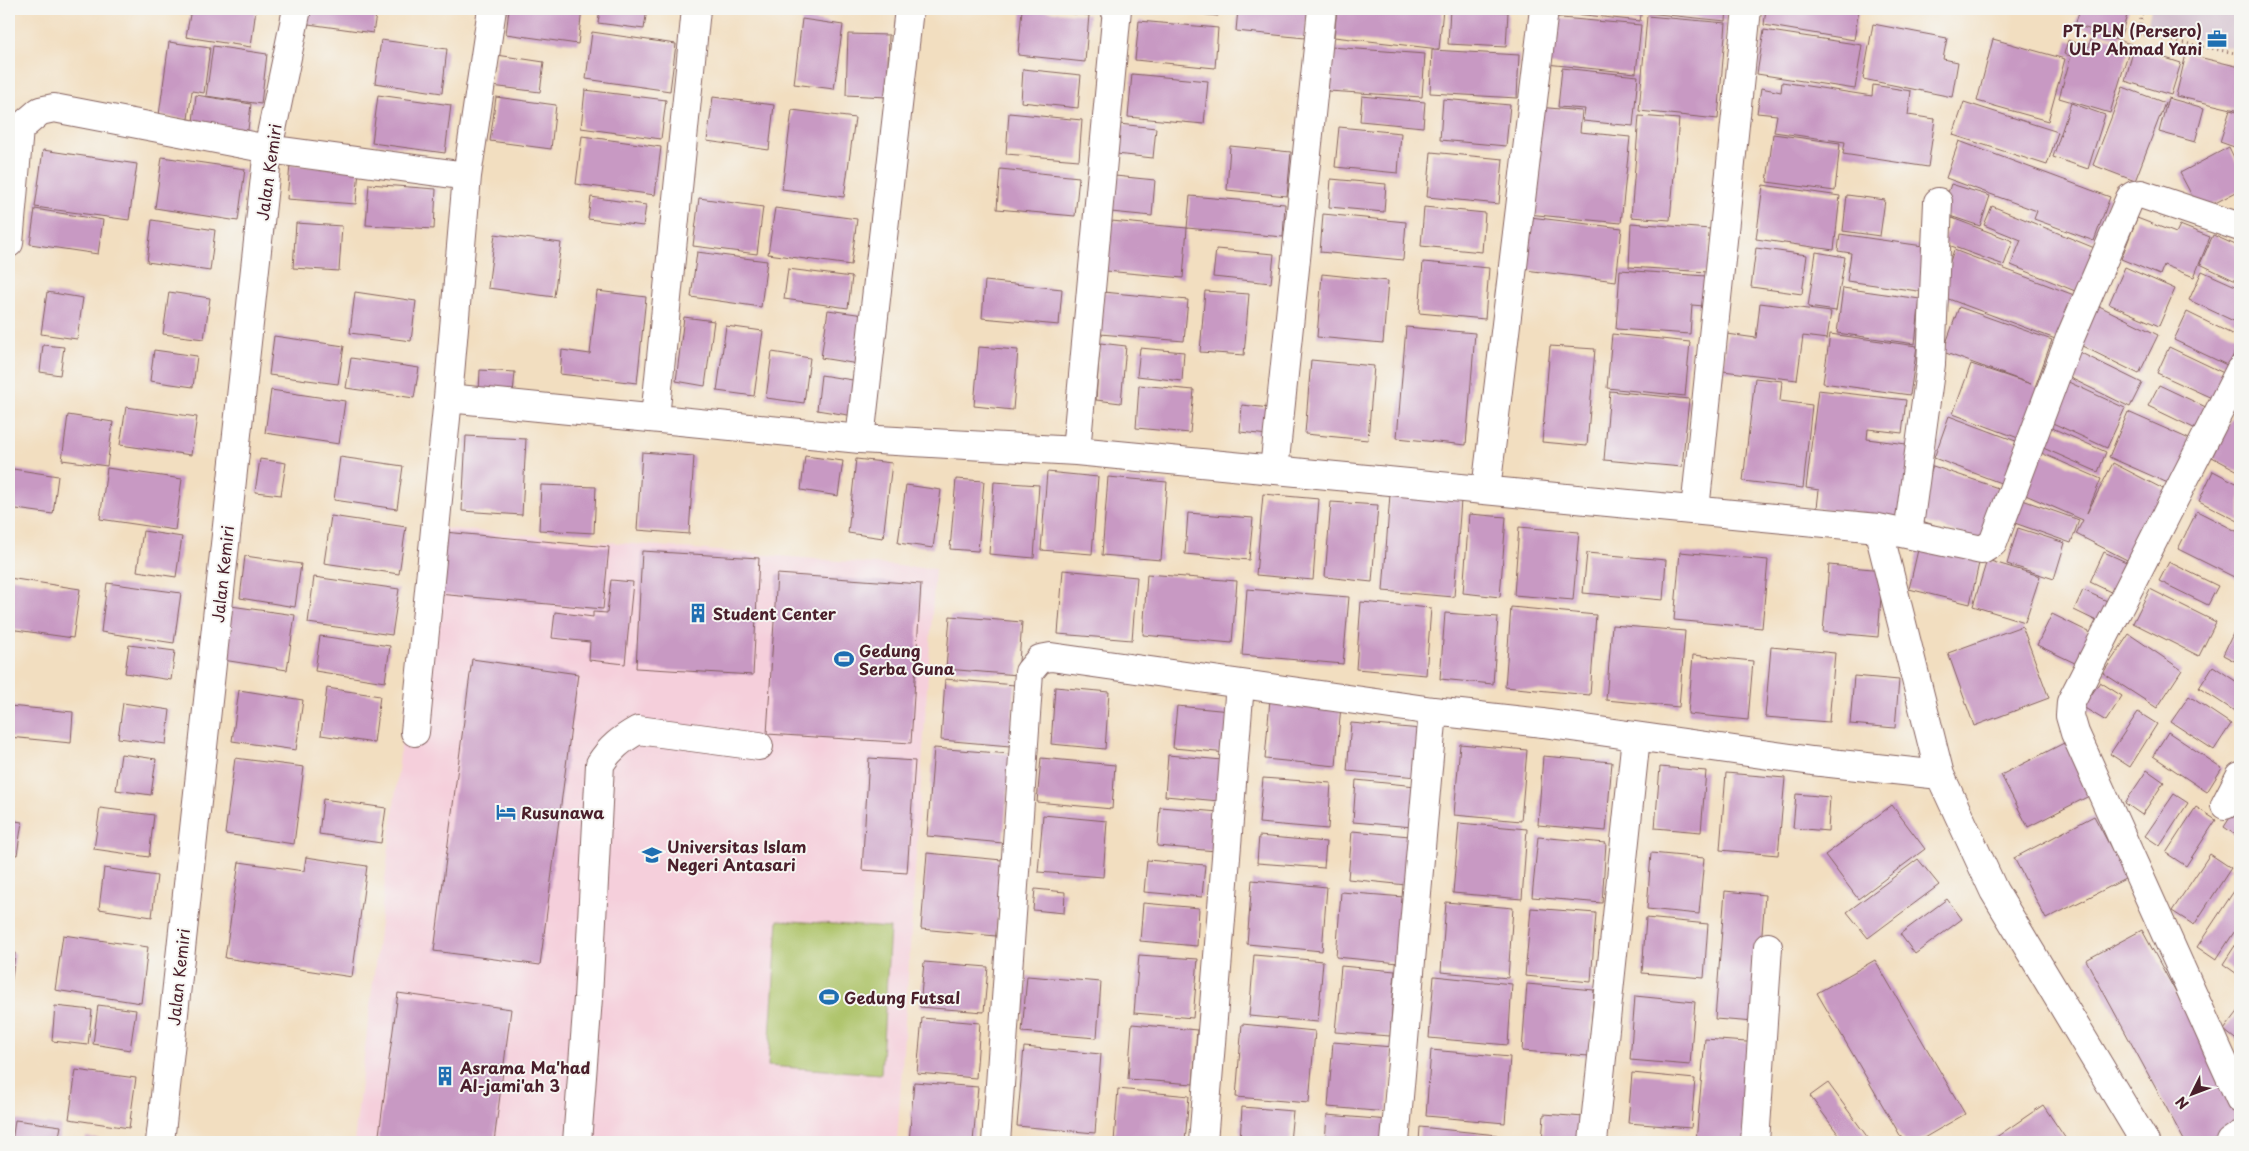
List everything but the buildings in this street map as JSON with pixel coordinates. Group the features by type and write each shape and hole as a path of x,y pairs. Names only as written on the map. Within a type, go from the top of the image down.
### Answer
{"street":[{"name":"Jalan Kemiri","path":"160,1142 268,149 297,9"},
{"path":"415,732 448,398 467,176 492,9"},
{"path":"655,418 696,9"},
{"path":"860,438 909,9"},
{"path":"1076,451 1118,9"},
{"path":"1274,470 1322,9"},
{"path":"1486,490 1544,9"},
{"path":"1696,510 1747,9"},
{"path":"9,243 19,129 40,111 54,108 268,149 467,176"},
{"path":"448,398 860,438 1076,451 1878,528 1982,550 1993,543 2070,338 2130,198 2134,195 2142,194 2240,228"},
{"path":"1908,534 1931,364 1938,202"},
{"path":"2240,370 2071,702 2070,716 2075,733 2240,1099"},
{"path":"1878,528 1940,776 1994,891 2137,1138"},
{"path":"996,1142 1029,672 1040,658 1051,657 1433,711 1543,723 1812,761 1940,776"},
{"path":"1203,1142 1240,684"},
{"path":"1395,1142 1433,711"},
{"path":"577,1142 588,998 600,764 607,752 622,739 638,730 759,746"},
{"path":"1593,1142 1636,737"},
{"path":"2225,805 2240,776"},
{"path":"1755,1142 1768,947"},
{"path":"2230,1142 2240,1135"}],"path":[{"path":"2142,9 2138,34 2240,54"}],"shaded area":[{"name":"PT. PLN (Persero) ULP Ahmad Yani","path":"2151,9 2240,9 2240,50 2147,28"},
{"name":"Universitas Islam Negeri Antasari","path":"427,527 935,569 897,1142 354,1142"}],"green space":[{"name":"Gedung Futsal","path":"778,920 890,928 881,1074 768,1066"}],"place":[{"name":"PT. PLN (Persero) ULP Ahmad Yani","path":"2217,39"},
{"name":"Student Center","path":"698,613"},
{"name":"Gedung Serba Guna","path":"844,659"},
{"name":"Rusunawa","path":"506,812"},
{"name":"Universitas Islam Negeri Antasari","path":"652,855"},
{"name":"Gedung Futsal","path":"829,997"},
{"name":"Asrama Ma'had Al-jami'ah 3","path":"445,1076"}]}
